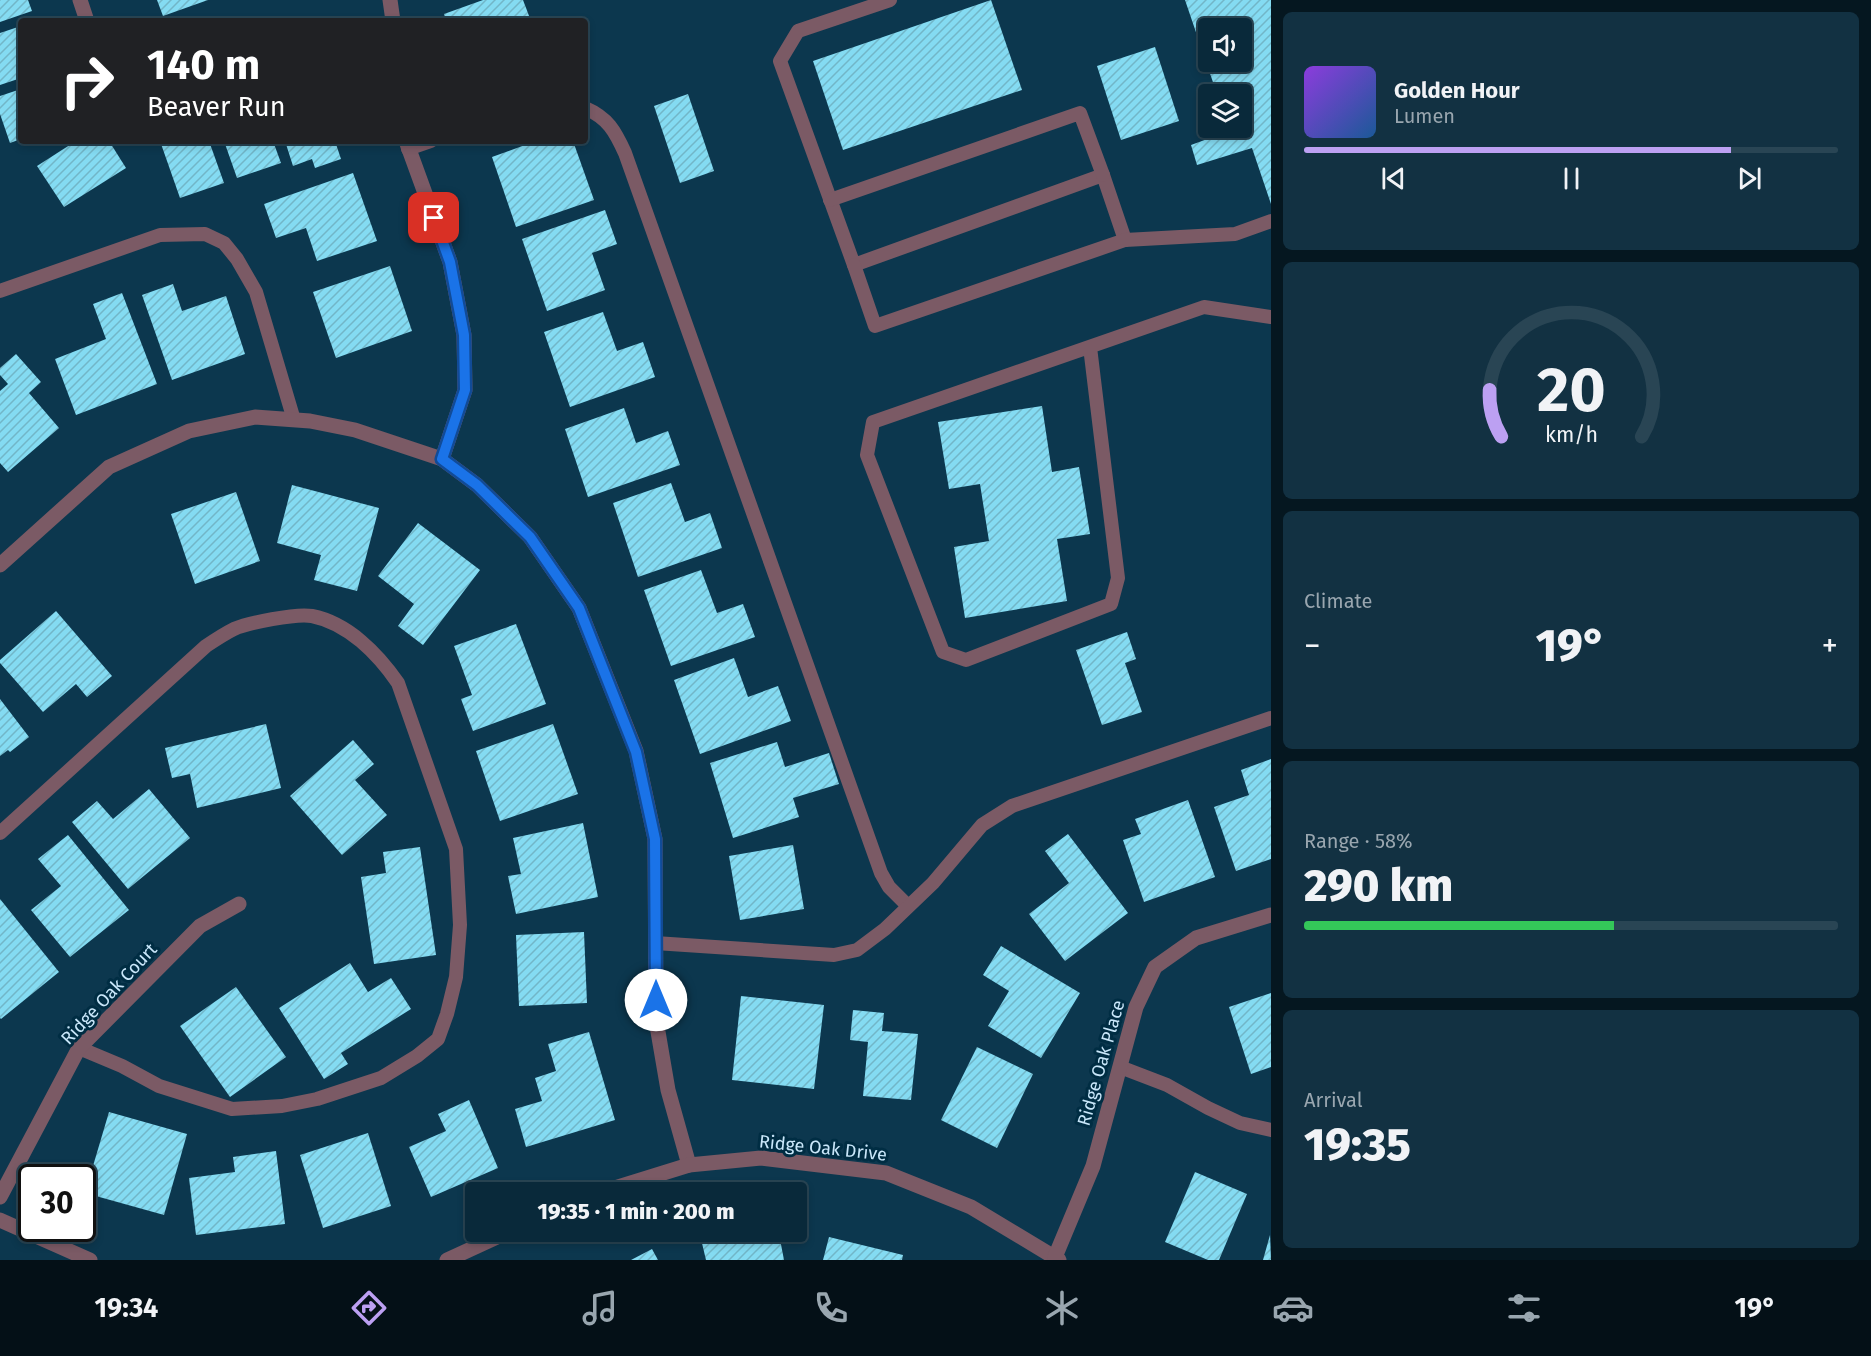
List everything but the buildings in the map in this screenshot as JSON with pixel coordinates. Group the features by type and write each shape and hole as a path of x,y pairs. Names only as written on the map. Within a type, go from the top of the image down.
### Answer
{"street":[{"path":"80,0 86,18"},
{"path":"390,0 393,18"},
{"path":"407,145 450,262 464,335 465,390 442,459"},
{"path":"0,565 109,466 189,431 255,417 294,420 355,430 442,459 477,485 530,537 579,608 636,752 655,839 656,1020 668,1090 689,1165"},
{"name":"Ridge Oak Court","path":"0,1197 79,1048 200,926 238,904"},
{"name":"Ridge Oak Place","path":"1057,1259 1093,1166 1136,1007 1155,967 1196,938 1271,915"},
{"name":"Ridge Oak Drive","path":"634,1182 689,1165 761,1158 886,1173 971,1207 1057,1259"},
{"path":"0,1221 90,1260"},
{"path":"447,1260 486,1242"}],"lane":[{"path":"890,0 798,31 780,61 875,326 1125,240 1235,234 1271,221"},
{"path":"588,109 597,113 615,130 625,153 881,873 889,887 908,906"},
{"path":"830,200 1080,113 1125,240"},
{"path":"854,265 1103,176"},
{"path":"0,291 160,235 205,234 224,243 237,259 256,292 294,420"},
{"path":"1090,347 1118,578 1111,604 966,660 943,652 867,455 873,422 1204,307 1271,317"},
{"path":"0,833 197,653 236,628 276,619 310,615 333,622 365,645 382,661 398,683 456,849 460,925 456,977 438,1039 417,1056 381,1078 328,1096 282,1106 232,1109 159,1086 123,1066 79,1048"},
{"path":"656,943 834,955 857,950 885,929 933,882 982,825 1012,806 1271,718"},
{"path":"1120,1067 1167,1085 1240,1123 1271,1130"}],"route":[{"path":"434,218 450,262 464,335 465,390 442,459 477,485 530,537 579,608 636,752 655,839 656,1000"}]}
